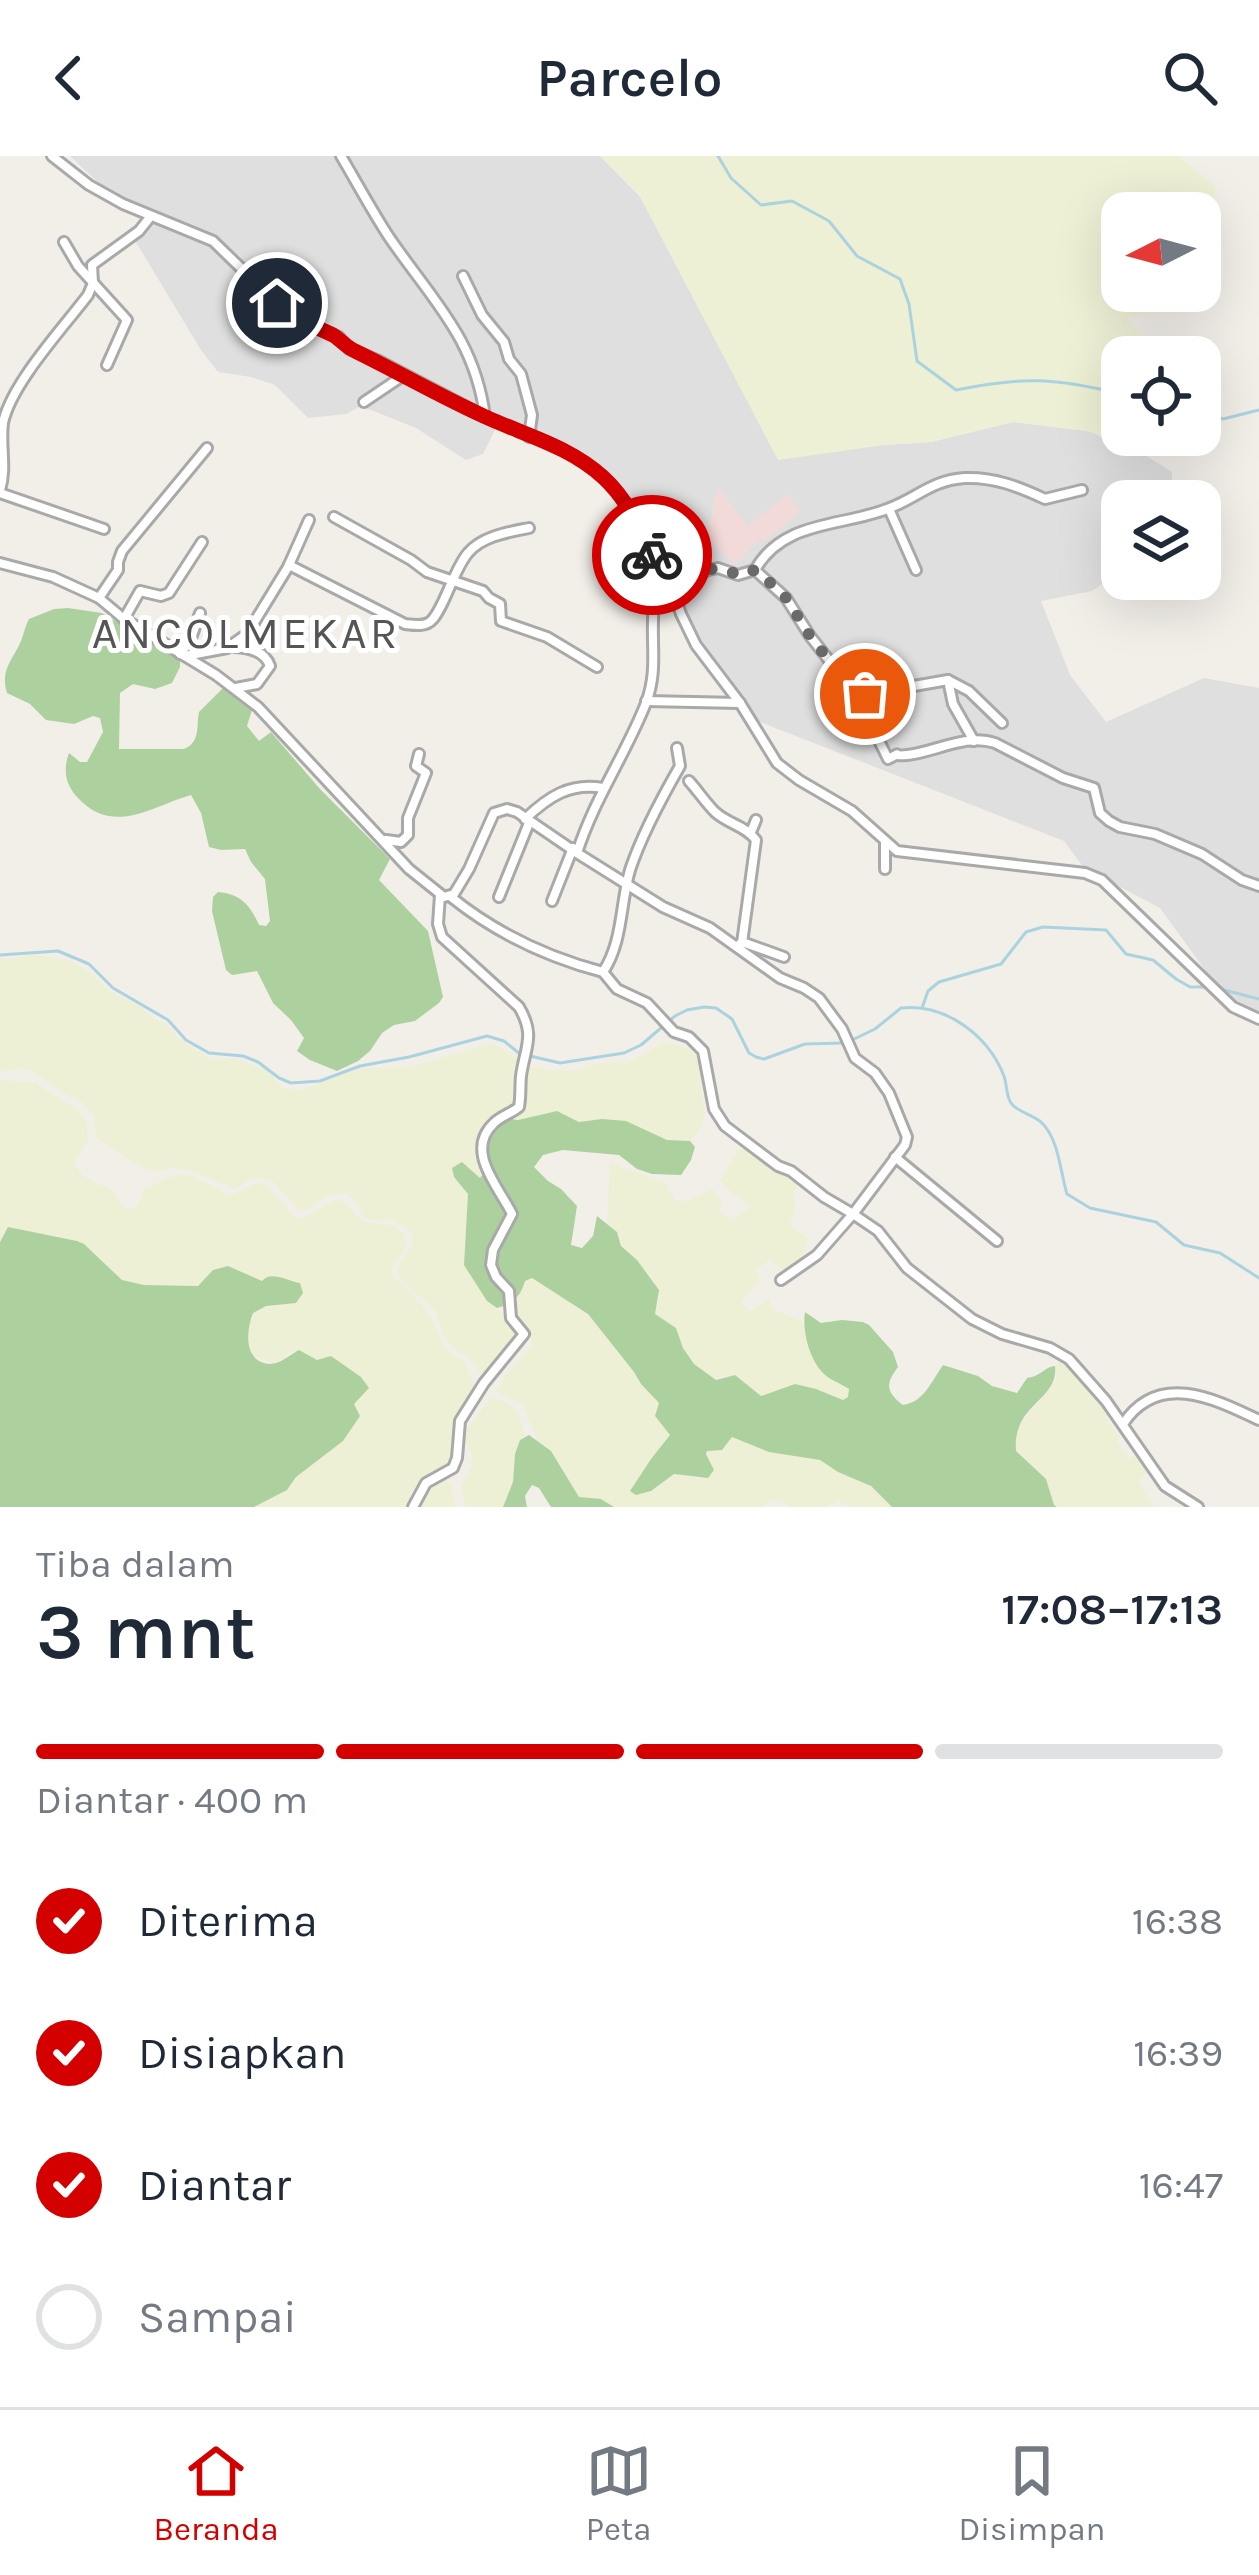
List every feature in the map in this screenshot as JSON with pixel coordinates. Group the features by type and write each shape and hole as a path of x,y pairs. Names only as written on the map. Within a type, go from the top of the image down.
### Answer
{"street":[{"path":"341,156 389,237 459,335 479,379 485,417"},
{"path":"55,158 99,192 213,241 302,322 485,417 551,442 618,491 654,558 656,654 646,701 552,902"},
{"path":"104,530 0,492 4,473 1,427 34,364 88,296 92,265 139,231 151,216"},
{"path":"64,242 78,266 127,322 107,365"},
{"path":"463,276 521,374 532,415 529,437"},
{"path":"364,402 404,375"},
{"path":"99,598 118,571 122,551 207,448"},
{"path":"654,582 721,567 738,575 755,570 770,550 795,533 889,509 924,488 962,478 988,478 1045,499 1082,490"},
{"path":"889,509 916,570"},
{"path":"334,517 428,572 474,586 500,602 501,621 547,638 597,667"},
{"path":"227,648 247,634 289,565 309,520"},
{"path":"289,565 392,618 412,625 430,623 470,550 497,535 529,528"},
{"path":"124,619 140,591 160,596 169,593 202,542"},
{"path":"0,563 99,598 124,619 235,688 409,869 532,949 603,972 617,989 647,1003 669,1027 703,1051 714,1109 725,1126 878,1231 908,1268 972,1318 1069,1359 1099,1392 1165,1486 1198,1507"},
{"path":"755,570 786,598 857,696 888,759 985,739 995,742 1051,772 1088,785 1096,793 1100,813 1109,821 1202,854 1259,886"},
{"path":"668,577 689,633 777,763 799,780 852,811 902,853 990,860 1085,873 1102,880 1233,1007 1259,1019"},
{"path":"182,655 200,613"},
{"path":"182,655 227,648 253,650 270,663 257,684 235,688"},
{"path":"857,696 947,680 969,692 1002,723"},
{"path":"947,680 952,704 974,741"},
{"path":"646,701 740,703"},
{"path":"603,972 616,947 626,884 680,766 677,748"},
{"path":"384,840 401,842 408,835 408,818 426,773 416,766 419,754"},
{"path":"689,782 714,811 755,837 738,945"},
{"path":"499,897 527,821 568,788 586,784 603,788"},
{"path":"413,1507 426,1483 453,1468 459,1425 487,1379 524,1334 512,1318 509,1291 491,1265 493,1250 512,1214 482,1157 489,1130 519,1107 530,1042 527,1022 519,1007 442,937 438,924 445,896 469,869 494,813 517,812 663,907 710,928 780,978 819,998 855,1058 881,1081 895,1103 908,1137 817,1255 781,1280"},
{"path":"751,832 755,820"},
{"path":"885,840 885,869"},
{"path":"738,945 784,957"},
{"path":"895,1157 997,1241"},
{"path":"1123,1424 1141,1402 1172,1394 1209,1397 1259,1420"}],"shaded area":[{"path":"70,156 600,156 884,445 931,442 1013,422 1088,431 1101,436 1101,456 1147,456 1172,472 1172,480 1101,480 1101,585 1041,601 1070,675 1106,722 1204,678 1259,688 1259,1011 1229,1003 1160,908 1084,868 1064,841 755,720 693,634 671,577 654,583 654,558 618,492 577,457 502,416 483,454 466,460 416,428 361,406 346,414 308,418 275,385 218,372 131,234 154,217 105,189"},
{"path":"717,487 748,526 788,494 800,512 764,541 757,536 736,564 707,540"}],"green space":[{"path":"600,156 1178,156 1216,187 1215,192 1101,192 1101,312 1152,312 1127,318 1142,336 1101,336 1101,436 1013,422 931,442 778,460 638,193"},
{"path":"68,608 102,613 180,660 172,683 155,689 133,684 120,693 119,749 184,749 195,738 199,712 225,686 252,710 247,726 259,741 271,732 390,859 379,880 428,931 443,997 439,1003 415,1021 382,1033 370,1051 337,1071 297,1051 304,1038 273,1003 257,971 232,975 226,970 213,897 218,892 233,895 248,906 259,925 270,921 265,879 245,849 209,847 191,795 119,817 91,809 70,787 66,765 69,753 87,762 103,732 100,718 74,724 46,720 30,704 7,693 6,672 29,619"},
{"path":"31,954 70,960 212,1060 234,1058 267,1070 282,1087 299,1091 361,1068 410,1067 490,1044 529,1067 575,1070 626,1063 665,1042 688,1048 702,1062 705,1116 690,1141 667,1140 626,1122 579,1122 557,1111 518,1120 493,1116 481,1131 478,1154 483,1175 480,1179 475,1172 454,1177 468,1194 463,1253 487,1301 503,1313 524,1349 492,1379 483,1378 473,1361 450,1346 435,1311 398,1276 397,1266 413,1238 408,1229 389,1219 367,1220 348,1194 325,1197 299,1210 271,1180 249,1180 235,1189 195,1172 173,1168 155,1172 96,1137 94,1116 82,1102 31,1070 0,1072 0,958"},
{"path":"0,1080 35,1083 77,1109 87,1122 88,1141 74,1163 83,1176 114,1191 123,1207 132,1209 144,1188 180,1174 231,1195 259,1182 295,1217 343,1201 363,1222 393,1225 405,1235 406,1247 392,1276 431,1316 445,1349 464,1361 474,1384 474,1396 451,1432 454,1453 447,1464 413,1489 405,1507 254,1507 287,1490 320,1458 353,1404 361,1377 331,1356 317,1360 292,1352 274,1364 255,1357 249,1350 247,1328 253,1313 266,1306 296,1303 283,1280 273,1275 254,1280 228,1266 213,1270 199,1286 144,1285 122,1280 84,1244 4,1232 0,1242"},
{"path":"557,1111 579,1122 626,1121 667,1140 690,1141 695,1147 681,1175 652,1174 619,1155 563,1150 543,1155 534,1167 577,1206 571,1245 582,1248 593,1236 597,1216 617,1232 621,1246 659,1290 655,1314 676,1328 694,1364 716,1380 735,1375 761,1396 795,1384 843,1400 849,1389 825,1375 810,1352 805,1312 821,1323 842,1320 869,1325 893,1352 898,1367 889,1388 903,1405 922,1396 943,1365 1017,1393 1027,1378 1055,1366 1050,1387 1021,1422 1016,1451 1046,1479 1057,1507 892,1507 871,1486 820,1460 769,1452 732,1437 722,1450 707,1451 714,1470 708,1478 674,1474 651,1491 636,1495 630,1491 670,1435 655,1416 659,1403 588,1314 532,1278 515,1299 497,1308 487,1301 464,1265 468,1194 452,1168 462,1162 480,1178 480,1143 493,1116 518,1120"},
{"path":"738,1149 798,1182 790,1224 808,1239 803,1256 783,1270 769,1260 756,1270 760,1280 741,1302 750,1311 770,1297 772,1309 803,1322 815,1363 849,1390 849,1397 843,1400 816,1389 785,1387 761,1397 735,1375 713,1379 694,1364 676,1328 655,1315 659,1297 652,1278 621,1246 607,1221 610,1162 665,1183 675,1200 684,1202 713,1189 723,1202 719,1211 733,1220 751,1206 720,1180"},
{"path":"8,1227 77,1241 122,1280 144,1285 198,1286 213,1270 228,1266 262,1281 275,1276 300,1283 303,1293 296,1303 266,1306 253,1313 248,1337 251,1352 270,1364 299,1350 317,1360 331,1356 369,1388 354,1404 360,1416 343,1441 296,1477 287,1490 254,1507 0,1507 0,1242"},
{"path":"532,1278 588,1313 660,1403 655,1416 670,1435 651,1459 663,1483 674,1474 701,1479 708,1451 725,1447 732,1437 769,1452 820,1460 871,1486 892,1507 849,1507 839,1501 824,1507 793,1507 775,1500 759,1507 614,1507 601,1499 579,1497 551,1451 538,1441 522,1404 495,1392 531,1347 531,1336 514,1313 525,1281"},
{"path":"1059,1361 1075,1372 1110,1413 1106,1417 1129,1459 1140,1453 1149,1469 1138,1482 1154,1507 1057,1507 1046,1479 1016,1451 1016,1429 1053,1385"},
{"path":"490,1398 517,1411 526,1436 515,1454 513,1482 503,1507 465,1507 461,1487 472,1465 467,1429"},
{"path":"529,1435 551,1451 579,1497 601,1499 614,1507 551,1507 532,1485 525,1496 527,1507 503,1507 520,1440"},
{"path":"445,1481 451,1483 455,1507 412,1507 422,1493"}],"waterway":[{"path":"718,156 731,178 761,205 792,201 829,221 857,256 900,279 909,304 917,361 956,390 1039,381 1101,390"},
{"path":"1221,418 1259,410"},
{"path":"922,1008 928,991 939,982 1001,964 1026,932 1043,927 1106,930 1126,954 1153,960 1190,987 1211,987"},
{"path":"0,955 58,951 89,964 113,988 168,1020 186,1040 209,1053 258,1062 291,1083 320,1081 360,1066 487,1036 504,1041 520,1054"},
{"path":"1220,989 1259,999"},
{"path":"530,1056 560,1063 624,1053 675,1016 704,1007 716,1008 732,1019 749,1053 756,1057 764,1059 805,1044 843,1043"},
{"path":"852,1040 901,1008 933,1011 963,1025 997,1061 1011,1103 1048,1130 1067,1194 1090,1208 1156,1222 1184,1245 1220,1253 1259,1278"}],"way so far":[{"path":"652,555 654,582 721,567 738,575 759,572 786,598 857,696 865,694"}],"district":[{"name":"ANCOLMEKAR","path":"246,633"}],"route":[{"path":"277,303 349,349 577,457 618,491 652,555"}]}
